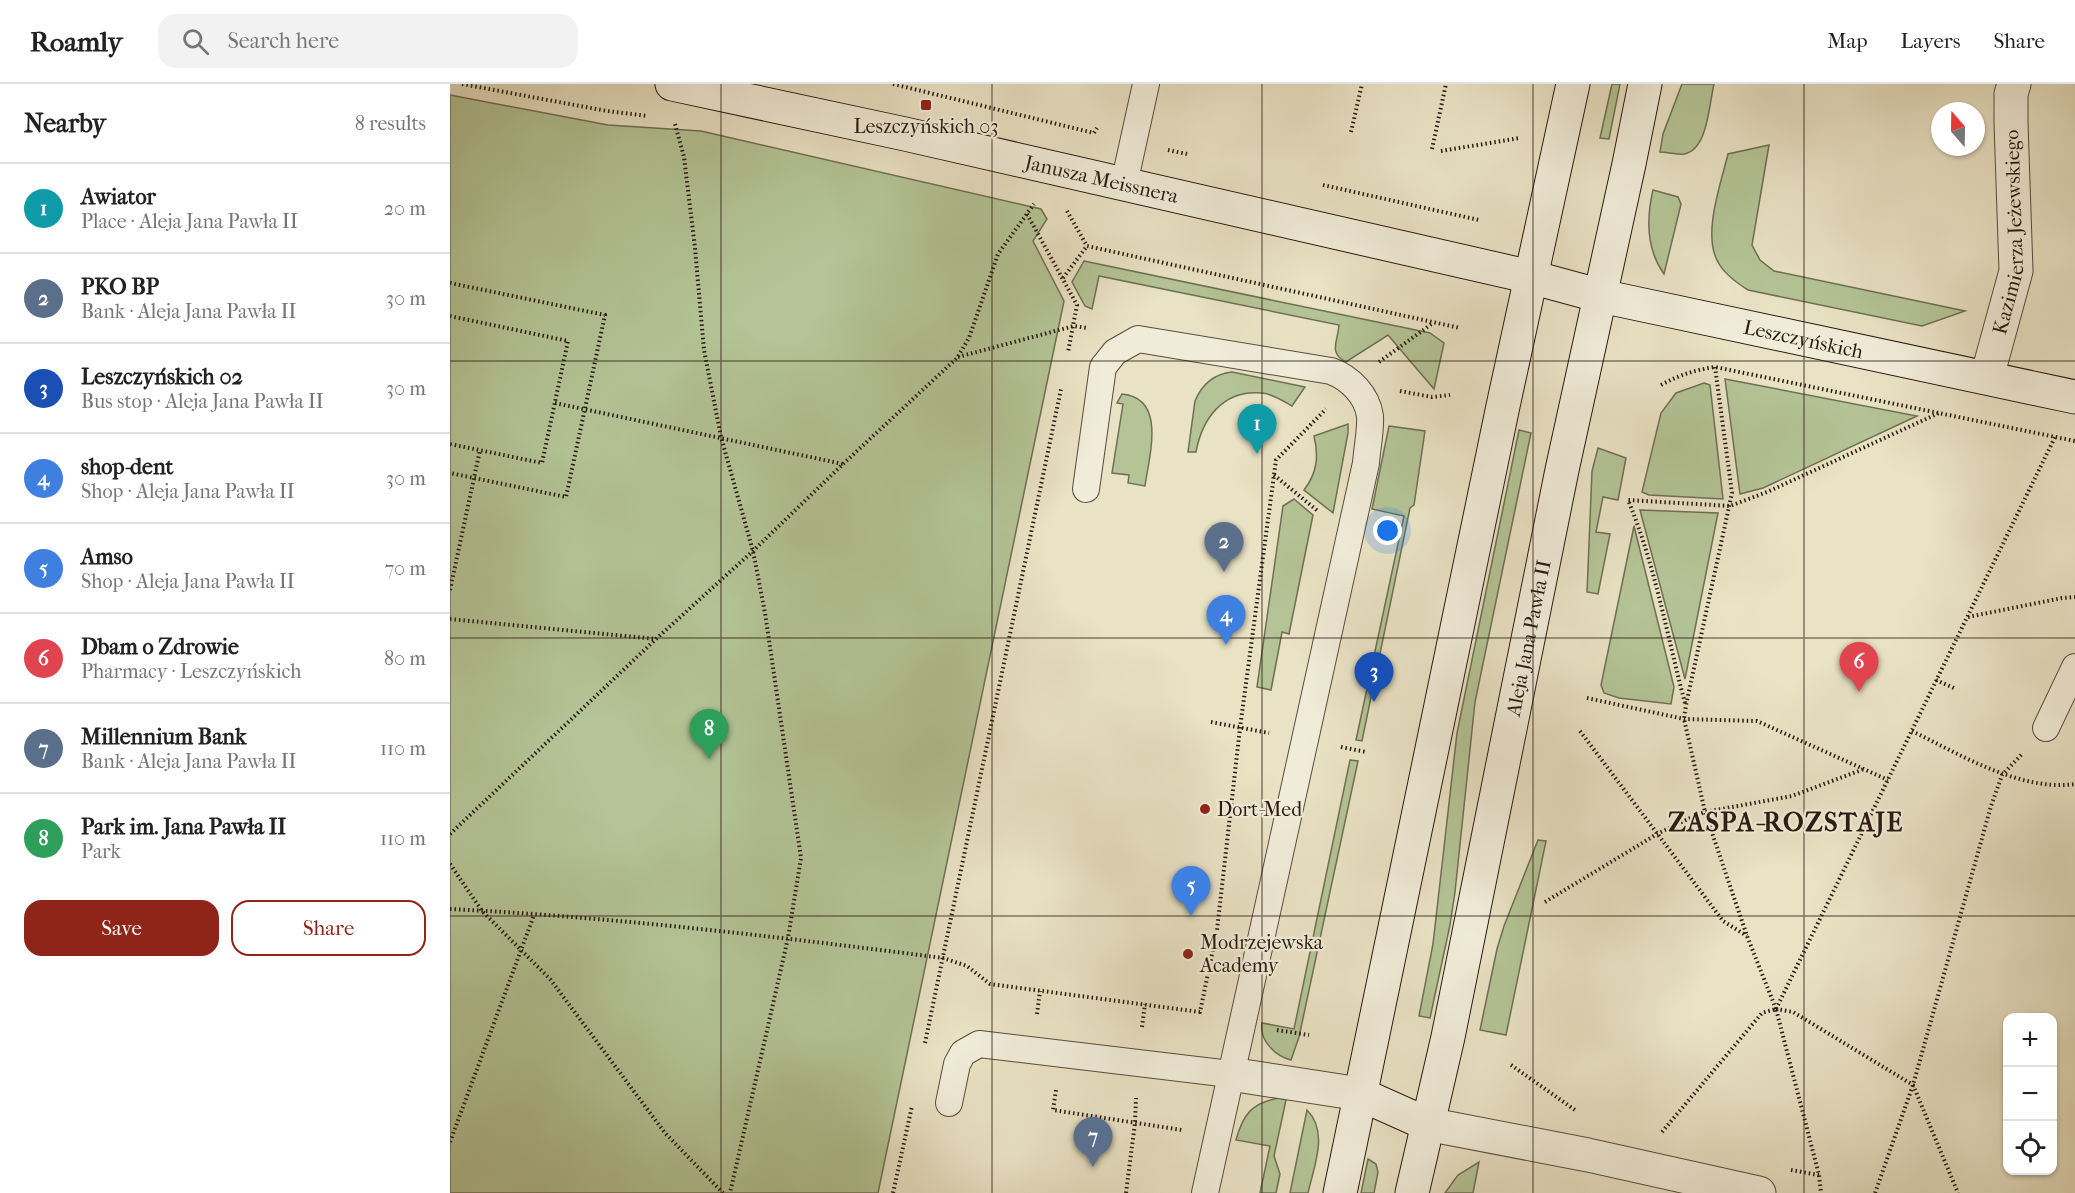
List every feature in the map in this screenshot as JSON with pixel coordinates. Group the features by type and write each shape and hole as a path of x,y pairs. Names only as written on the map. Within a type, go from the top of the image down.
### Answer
{"main road":[{"name":"Janusza Meissnera","path":"672,84 905,134 1531,277"},
{"path":"1340,1193 1573,84"},
{"name":"Aleja Jana Pawła II","path":"1412,1193 1448,1038 1559,482 1645,84"},
{"name":"Kazimierza Jeżewskiego","path":"1987,377 2016,271 2011,123 2014,84"},
{"name":"Leszczyńskich","path":"1531,277 1601,296 2075,397"},
{"path":"1230,1074 1360,1094 1427,1124 1588,1155 1759,1193"}],"lane":[{"path":"1124,184 1146,84"},
{"path":"1086,489 1102,367 1115,352 1138,339 1331,371 1352,382 1364,398 1370,415 1366,463 1205,1193"},
{"path":"2046,728 2075,667"},
{"path":"949,1103 957,1064 963,1053 979,1044 1230,1074"}],"path":[{"path":"462,84 607,111 651,116"},
{"path":"893,84 1094,132 1101,124"},
{"path":"1351,132 1362,84"},
{"path":"1432,149 1446,84"},
{"path":"674,119 684,158 704,350 721,437 753,551 765,613 801,858 788,938 730,1193"},
{"path":"1441,151 1520,138"},
{"path":"1321,185 1479,220"},
{"path":"450,834 957,358 969,338 998,254 1040,195"},
{"path":"1062,202 1087,246 1460,328"},
{"path":"1027,213 1077,305 1066,361"},
{"path":"1062,278 1087,246"},
{"path":"450,283 604,315 566,497 450,473"},
{"path":"450,316 568,341 542,463 450,444"},
{"path":"450,909 788,938 943,958 967,966 990,984 1200,1012 1217,930 1240,728 1276,460 1352,382 1433,323"},
{"path":"957,358 1074,326"},
{"path":"1715,367 1732,493 1684,719 1705,812 1747,936 1776,1009 1820,1175 1821,1193"},
{"path":"1661,385 1687,373 1715,367 2075,441"},
{"path":"924,1047 1062,384"},
{"path":"555,403 843,464"},
{"path":"1686,705 1648,558 1628,500 1730,506 1767,492 1939,413"},
{"path":"1776,1009 2055,437"},
{"path":"450,590 480,450"},
{"path":"1274,475 1349,538"},
{"path":"1967,617 2075,597"},
{"path":"450,619 656,639"},
{"path":"1936,680 1956,689"},
{"path":"1587,698 1684,719 1757,721 1888,780"},
{"path":"1875,1193 1912,1085 2002,775 2046,728"},
{"path":"1580,731 1723,921 1747,936"},
{"path":"1912,731 2002,775 2060,786 2075,784"},
{"path":"1353,749 1366,752"},
{"path":"1545,902 1657,834 1705,812 1792,796 1864,769"},
{"path":"450,864 482,911 550,979 665,1133 723,1193"},
{"path":"450,1142 534,915"},
{"path":"1655,1139 1762,1013 1776,1009 1793,1012 1912,1085 1958,1193"},
{"path":"1062,1054 1053,1110 1217,1135"},
{"path":"1511,1065 1580,1112"},
{"path":"893,1193 912,1103"},
{"path":"1126,1193 1135,1123"}],"green space":[{"path":"1612,84 1620,84 1609,139 1600,138"},
{"path":"1682,84 1714,84 1703,135 1692,151 1684,154 1660,152 1663,134"},
{"path":"450,95 608,125 701,131 1041,209 1047,219 1033,241 1064,301 878,1193 450,1193"},
{"path":"1769,145 1752,245 1760,260 1774,271 1965,311 1922,326 1748,290 1731,278 1718,262 1712,238 1714,209 1728,154"},
{"path":"1653,190 1678,197 1681,204 1664,274 1654,255 1649,234 1649,212"},
{"path":"1084,261 1430,333 1444,343 1434,389 1388,335 1346,362 1337,355 1335,346 1339,325 1099,276 1092,309 1085,306 1072,282"},
{"path":"1232,372 1305,387 1292,406 1274,396 1262,393 1248,393 1226,401 1209,418 1203,428 1196,452 1188,452 1195,401 1198,395 1214,378"},
{"path":"1725,379 1917,416 1763,488 1740,494"},
{"path":"1704,383 1710,385 1723,499 1649,495 1642,492 1661,413 1676,393"},
{"path":"1122,394 1136,398 1145,406 1150,417 1151,445 1145,486 1128,483 1129,475 1112,473 1123,404 1117,403"},
{"path":"1348,424 1333,513 1304,490 1312,477 1316,464 1314,436"},
{"path":"1389,426 1425,431 1414,505 1410,508 1362,741 1356,740 1404,516 1372,509"},
{"path":"1519,430 1531,433 1475,702 1455,892 1430,1018 1419,1016 1433,944 1457,733"},
{"path":"1598,448 1626,458 1618,500 1603,497 1596,532 1610,534 1598,594 1587,592 1592,471"},
{"path":"1294,499 1313,515 1289,634 1282,632 1271,690 1257,687 1283,506"},
{"path":"1640,510 1718,513 1685,679"},
{"path":"1634,526 1674,687 1671,704 1619,698 1604,693 1601,685"},
{"path":"1350,760 1358,761 1299,1037 1291,1060 1279,1055 1269,1046 1263,1035 1262,1023 1294,1029"},
{"path":"1538,840 1546,841 1506,1035 1480,1030 1504,926"},
{"path":"1279,1098 1286,1100 1274,1156 1280,1174 1276,1193 1260,1193 1270,1146 1236,1140 1242,1123 1250,1111 1262,1103"},
{"path":"1307,1110 1314,1119 1319,1139 1316,1161 1308,1193 1290,1193"},
{"path":"1368,1159 1376,1164 1378,1172 1374,1193 1361,1193"},
{"path":"1479,1162 1473,1193 1445,1193 1458,1175"}],"place":[{"name":"Leszczyńskich 03","path":"926,105"},
{"name":"Awiator","path":"1257,454"},
{"name":"PKO BP","path":"1224,572"},
{"name":"shop-dent","path":"1226,645"},
{"name":"Dbam o Zdrowie","path":"1859,692"},
{"name":"Leszczyńskich 02","path":"1374,702"},
{"name":"Park im. Jana Pawła II","path":"709,759"},
{"name":"Dort-Med","path":"1205,809"},
{"name":"Amso","path":"1191,916"},
{"name":"Modrzejewska Academy","path":"1188,954"},
{"name":"Millennium Bank","path":"1093,1167"}],"district":[{"name":"ZASPA-ROZSTAJE","path":"1786,822"}]}
